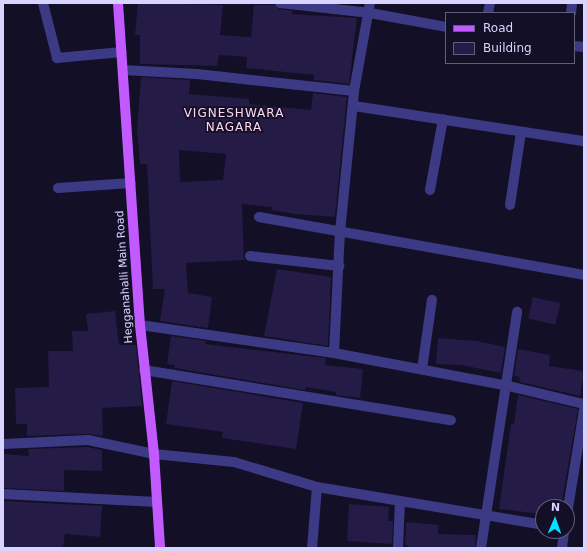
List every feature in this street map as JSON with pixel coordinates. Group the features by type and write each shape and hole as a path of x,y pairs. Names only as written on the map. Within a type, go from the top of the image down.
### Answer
{"main road":[{"name":"Hegganahalli Main Road","path":"118,3 140,325 154,454 160,548"}],"street":[{"path":"43,3 57,58 122,52"},
{"path":"280,3 370,8 445,27"},
{"path":"334,352 340,232 354,106 354,91 370,8"},
{"path":"123,70 197,74 354,91"},
{"path":"354,106 584,141"},
{"path":"430,190 443,119"},
{"path":"510,205 521,132"},
{"path":"58,188 131,183"},
{"path":"259,217 584,276"},
{"path":"250,256 339,266"},
{"path":"422,369 432,300"},
{"path":"481,548 484,515 517,312"},
{"path":"140,325 334,352 504,385 584,404"},
{"path":"144,370 451,420"},
{"path":"569,499 584,410"},
{"path":"3,444 88,440 154,454 234,462 317,487 535,524"},
{"path":"312,548 317,487"},
{"path":"3,494 157,502"},
{"path":"398,548 400,500"}],"building":[{"path":"138,3 223,5 220,35 248,37 251,37 254,5 274,5 279,9 293,11 292,14 357,18 349,84 314,80 314,75 246,68 247,57 219,55 217,66 140,64 140,35 135,35"},
{"path":"141,77 190,80 189,94 249,99 249,104 311,110 313,93 347,97 335,217 294,214 272,210 272,207 242,204 244,260 186,263 188,293 212,297 208,328 160,321 165,289 153,289 147,164 140,164 137,130","holes":["179,150 226,154 223,180 180,182"]},
{"path":"277,269 331,277 328,346 264,336"},
{"path":"533,297 560,303 555,325 528,318"},
{"path":"115,311 119,345 136,345 142,406 102,408 103,436 88,434 27,436 27,424 16,424 15,388 49,387 48,351 73,351 72,331 88,331 86,314"},
{"path":"171,336 206,341 205,344 326,358 325,365 363,369 360,398 336,395 336,392 306,387 305,390 174,368 175,365 167,364"},
{"path":"438,338 477,341 505,347 501,373 461,365 436,364"},
{"path":"518,349 550,355 549,366 584,371 580,396 520,382 519,377 514,376"},
{"path":"172,381 303,403 296,449 222,438 223,432 166,424"},
{"path":"518,395 578,409 562,499 535,499 535,513 499,509 511,424 514,424"},
{"path":"87,447 102,450 102,471 64,470 64,491 3,488 3,454 29,456 28,449"},
{"path":"3,501 102,506 100,537 65,534 63,548 3,548"},
{"path":"349,504 389,507 388,521 393,521 392,544 347,541"},
{"path":"406,522 438,525 438,534 476,535 475,548 407,548 408,545 405,545"}],"district":[{"name":"VIGNESHWARA NAGARA","path":"234,121"}]}
